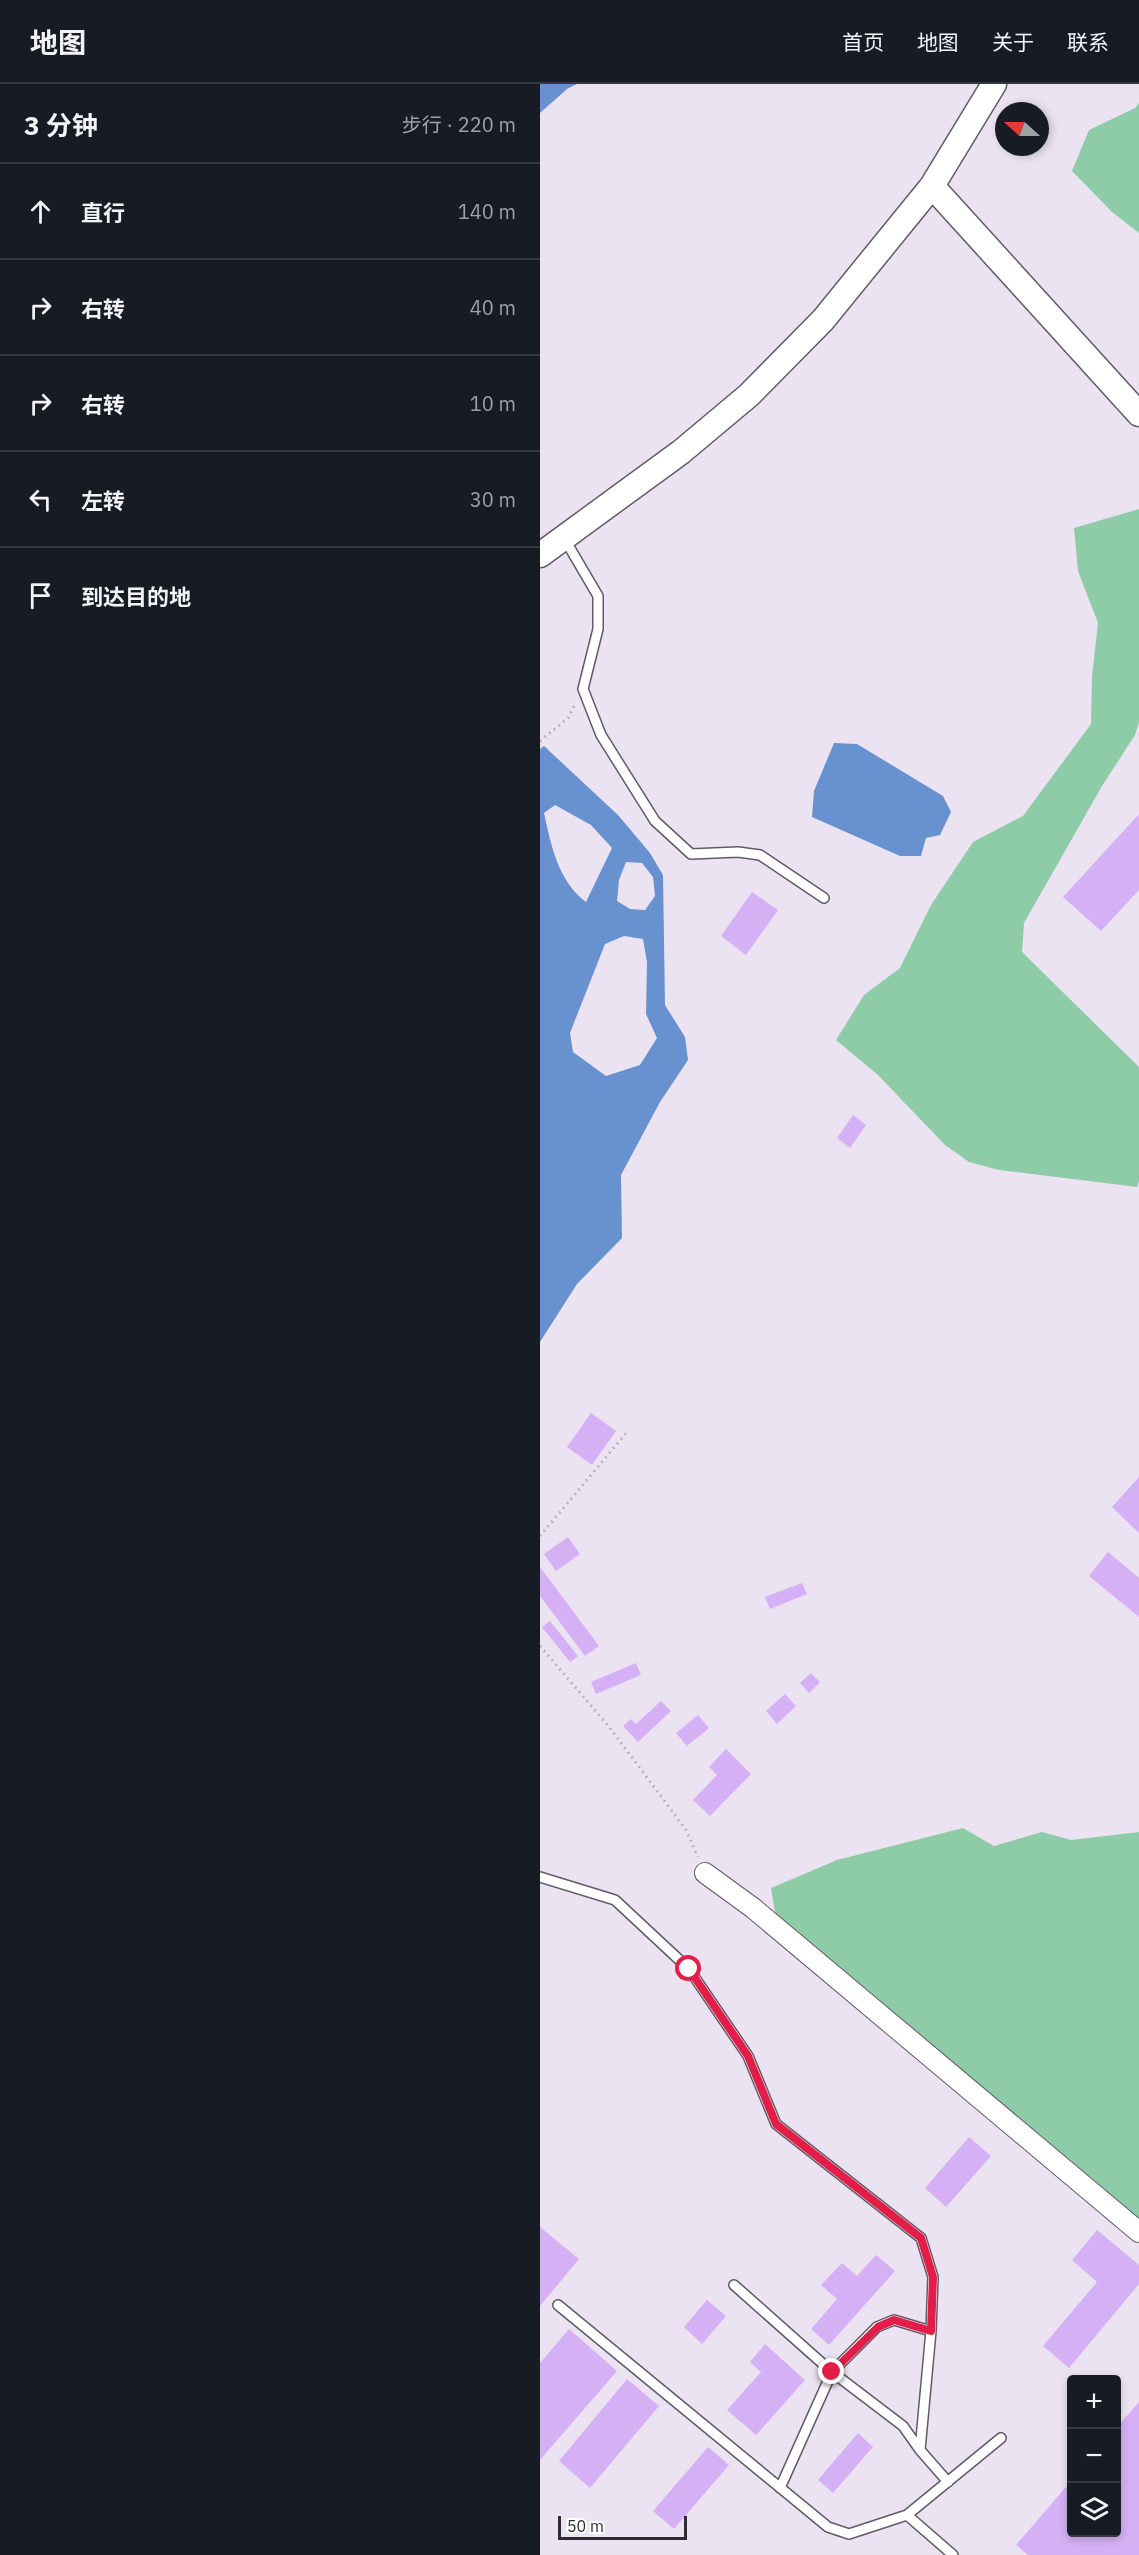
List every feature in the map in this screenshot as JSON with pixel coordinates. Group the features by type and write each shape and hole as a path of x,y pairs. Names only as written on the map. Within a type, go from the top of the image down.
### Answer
{"street":[{"path":"540,555 681,452 749,395 823,320 932,186 994,84"},
{"path":"932,186 1139,414"},
{"path":"705,1873 753,1908 1139,2232"}],"lane":[{"path":"564,538 598,596 598,629 583,689 601,735 656,821 691,854 738,852 760,855 824,898"},
{"path":"540,1877 615,1900 689,1969 748,2056 776,2124 921,2238 933,2277 931,2331 920,2450"},
{"path":"734,2285 832,2372 903,2426 920,2450 948,2481"},
{"path":"558,2305 828,2527 849,2534 907,2515 1001,2438"},
{"path":"780,2488 832,2372 878,2327 894,2320 931,2331"},
{"path":"907,2515 953,2555"}],"path":[{"path":"540,741 568,718 583,689"},
{"path":"540,1536 628,1431"},
{"path":"540,1646 610,1728 686,1830 705,1873"}],"green space":[{"path":"1139,103 1139,233 1112,212 1072,171 1089,130 1135,108"},
{"path":"1139,509 1139,722 1135,735 1102,786 1024,923 1022,952 1139,1067 1139,1181 1137,1187 999,1170 969,1162 945,1145 878,1075 836,1040 864,995 900,968 931,905 973,842 1023,816 1091,724 1092,676 1098,623 1078,571 1074,528"},
{"path":"963,1828 994,1846 1042,1832 1071,1840 1139,1832 1139,2220 776,1919 771,1888 837,1860"}],"water":[{"path":"540,84 577,84 567,89 540,113"},
{"path":"834,743 857,744 943,796 951,812 940,835 926,838 921,856 900,856 812,817 814,791"},
{"path":"544,746 618,815 650,853 663,875 665,1005 685,1037 688,1060 660,1102 621,1175 622,1238 577,1284 540,1342 540,749","holes":["555,805 591,825 612,848 586,902 576,893 562,873 553,850 544,813","626,862 642,863 653,877 655,896 645,910 630,909 617,901 619,880","624,936 643,939 647,962 646,1014 657,1038 640,1065 606,1076 573,1052 570,1033 605,944"]}],"building":[{"path":"1139,814 1139,890 1101,931 1063,897"},
{"path":"752,892 778,910 746,955 721,936"},
{"path":"853,1115 866,1125 850,1148 837,1138"},
{"path":"591,1413 616,1431 592,1465 567,1447"},
{"path":"1139,1477 1139,1533 1112,1507"},
{"path":"568,1537 580,1554 556,1571 544,1554"},
{"path":"1108,1552 1139,1578 1139,1617 1089,1576"},
{"path":"540,1567 599,1646 585,1656 540,1596"},
{"path":"802,1583 807,1594 770,1609 765,1597"},
{"path":"550,1621 578,1656 570,1662 542,1627"},
{"path":"636,1663 641,1675 596,1694 591,1682"},
{"path":"811,1673 820,1682 809,1693 800,1683"},
{"path":"785,1694 796,1706 777,1724 766,1711"},
{"path":"661,1701 671,1711 638,1742 623,1726 631,1719 636,1724"},
{"path":"698,1715 709,1728 687,1746 676,1733"},
{"path":"726,1749 751,1774 710,1816 693,1800 717,1775 709,1767"},
{"path":"969,2137 991,2156 946,2207 925,2188"},
{"path":"540,2227 579,2259 540,2306"},
{"path":"1097,2230 1139,2265 1139,2284 1069,2368 1043,2346 1097,2282 1072,2260"},
{"path":"876,2255 895,2271 829,2345 811,2329 837,2299 821,2285 842,2263 857,2276"},
{"path":"707,2300 726,2316 702,2344 684,2327"},
{"path":"569,2329 617,2371 540,2460 540,2363"},
{"path":"765,2344 805,2380 756,2435 727,2410 761,2372 750,2362"},
{"path":"627,2379 659,2406 590,2488 559,2461"},
{"path":"1139,2402 1139,2555 1028,2555 1016,2545 1067,2486 1067,2537 1121,2537 1121,2422"},
{"path":"858,2433 873,2447 833,2493 818,2480"},
{"path":"708,2447 729,2465 674,2529 653,2511"}],"route":[{"path":"689,1969 748,2056 776,2124 921,2238 933,2277 931,2331 894,2320 878,2327 832,2372"}]}
